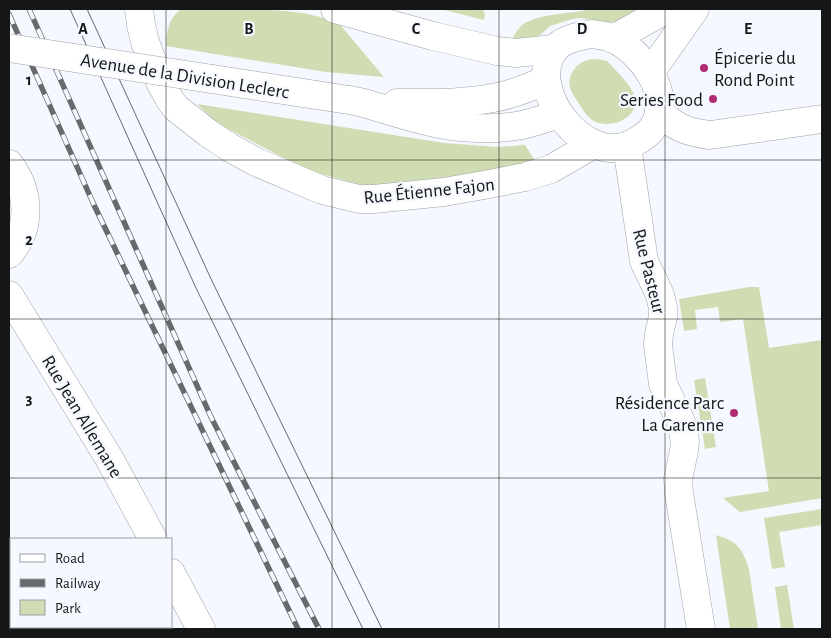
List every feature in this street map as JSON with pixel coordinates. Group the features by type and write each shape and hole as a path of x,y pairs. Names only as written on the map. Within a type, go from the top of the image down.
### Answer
{"street":[{"name":"Rue Étienne Fajon","path":"139,9 145,42 161,84 176,108 208,134 229,147 256,162 322,190 360,199 444,192 525,177 551,169 594,144"},
{"path":"335,9 432,36 497,51 516,52 554,49 564,42 583,35 592,34 613,39 631,50 645,64 650,73 660,102 653,128 642,138 627,146 609,148 594,144 578,135 559,114 552,101 546,80 548,64 554,49"},
{"path":"613,39 667,9"},
{"path":"650,73 695,9"},
{"name":"Avenue de la Division Leclerc","path":"9,48 355,102 434,123 469,128 521,125 559,114"},
{"name":"Avenue de la Division Leclerc","path":"355,102 437,103 474,100 498,97 528,89 546,80"},
{"path":"659,111 683,130 710,135 822,119"},
{"name":"Rue Pasteur","path":"627,146 644,261 660,295 663,308 664,317 658,345 663,384 681,422 685,441 678,479 701,629"},
{"path":"9,164 19,180 26,202 26,214 20,238 9,254"},
{"name":"Rue Jean Allemane","path":"9,295 109,458 152,538"},
{"path":"172,575 201,629"}],"green space":[{"path":"181,9 285,11 337,21 384,77 326,72 166,46 171,21"},
{"path":"441,9 483,9 485,15 484,20"},
{"path":"590,9 639,9 640,11 621,22 572,19 550,26 540,35 533,38 510,43 521,26 532,20"},
{"path":"597,59 607,61 627,83 634,95 635,103 629,116 615,123 599,123 592,120 584,112 570,88 570,77 576,67 586,61"},
{"path":"197,104 444,143 498,147 525,145 536,162 489,174 383,186 362,185 314,172 276,154 217,123"},
{"path":"759,287 769,348 822,340 822,498 740,512 723,498 769,491 743,319 720,322 718,307 695,310 697,329 684,331 679,299"},
{"path":"705,378 716,447 705,449 694,380"},
{"path":"822,509 822,525 779,532 785,567 772,569 764,518"},
{"path":"716,535 738,546 744,556 749,569 758,629 730,629"},
{"path":"787,585 794,629 781,629 775,587"}],"tram line":[{"path":"70,9 196,288 363,629"},
{"path":"87,9 212,281 382,629"}],"railway":[{"path":"29,9 211,417 319,629"},
{"path":"9,14 94,205 298,629"}],"place":[{"name":"Épicerie du Rond Point","path":"704,68"},
{"name":"Series Food","path":"713,99"},
{"name":"Résidence Parc La Garenne","path":"734,413"}]}
